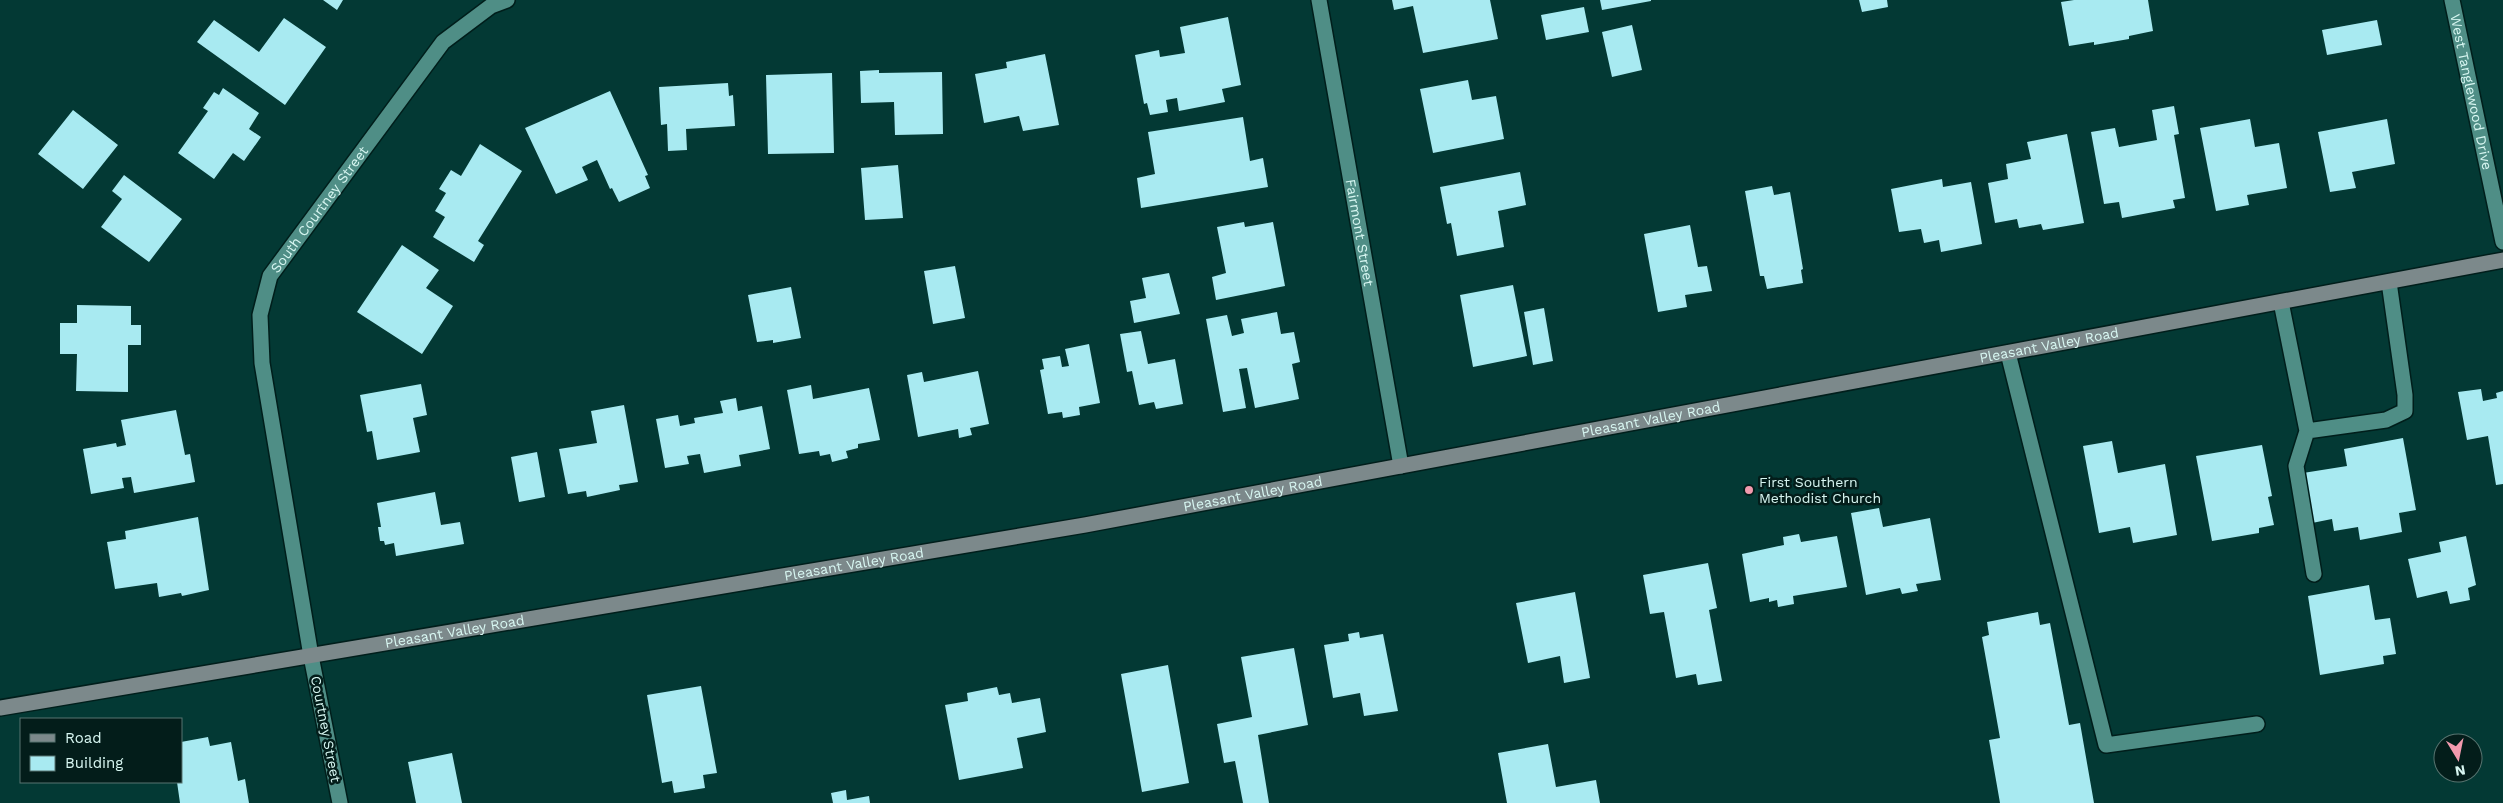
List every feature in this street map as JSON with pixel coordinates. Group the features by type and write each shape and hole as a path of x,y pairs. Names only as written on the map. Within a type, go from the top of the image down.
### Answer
{"street":[{"name":"South Courtney Street","path":"311,656 262,363 260,315 270,276 443,42 491,6 508,0"},
{"name":"Fairmont Street","path":"1319,0 1401,466"},
{"name":"West Tanglewood Drive","path":"2452,0 2503,242"},
{"name":"Pleasant Valley Road","path":"0,708 1085,525 2503,260"},
{"path":"2307,431 2386,420 2405,411 2405,395 2389,282"},
{"path":"2281,302 2307,431 2296,466 2314,574"},
{"path":"2008,353 2106,745 2257,724"},
{"name":"Courtney Street","path":"311,656 340,803"}],"building":[{"path":"323,0 343,0 337,10"},
{"path":"1392,0 1490,0 1498,39 1423,53 1413,6 1394,10"},
{"path":"1600,0 1651,0 1651,1 1602,10"},
{"path":"1859,0 1887,0 1888,7 1862,12"},
{"path":"2074,0 2148,0 2153,31 2129,36 2129,39 2094,45 2094,42 2069,46 2061,2"},
{"path":"1584,7 1589,32 1546,40 1541,15"},
{"path":"1228,17 1241,85 1222,89 1225,102 1179,111 1177,98 1166,100 1168,112 1150,115 1147,103 1144,104 1135,55 1159,50 1160,57 1185,53 1180,27"},
{"path":"284,18 326,47 285,105 197,42 214,20 259,52"},
{"path":"2377,20 2382,45 2327,55 2322,30"},
{"path":"1632,25 1642,70 1612,77 1602,32"},
{"path":"1045,54 1059,125 1023,131 1019,116 984,123 975,74 1007,68 1006,62"},
{"path":"879,70 879,73 942,72 943,134 895,135 894,102 861,103 860,71"},
{"path":"832,73 834,153 768,154 766,75"},
{"path":"1468,80 1472,100 1496,96 1504,139 1433,153 1420,89"},
{"path":"728,83 729,96 733,95 735,126 686,129 687,150 668,151 667,124 661,125 659,87"},
{"path":"223,88 259,113 249,129 261,137 244,161 233,153 214,179 178,153 208,111 203,108 214,92 219,95"},
{"path":"610,91 648,175 645,176 650,188 619,202 612,188 610,189 597,160 582,167 588,180 556,194 525,128"},
{"path":"2174,106 2179,134 2174,135 2185,198 2173,200 2175,208 2122,218 2119,202 2104,204 2091,132 2115,128 2119,147 2157,140 2152,110"},
{"path":"73,110 118,145 83,189 38,154"},
{"path":"1243,117 1250,161 1263,158 1268,187 1141,208 1137,178 1155,174 1148,132"},
{"path":"2250,119 2255,147 2279,143 2287,188 2247,195 2249,205 2216,211 2200,128"},
{"path":"2387,119 2395,164 2352,172 2356,188 2330,192 2318,132"},
{"path":"2067,134 2084,223 2043,230 2041,224 2019,228 2017,219 1995,223 1988,183 2008,179 2006,164 2031,159 2027,142"},
{"path":"480,144 522,171 478,241 484,245 474,262 433,237 445,217 435,211 446,193 439,189 451,170 461,176"},
{"path":"898,165 903,218 865,220 861,168"},
{"path":"1520,172 1526,205 1498,211 1504,247 1457,256 1451,223 1447,224 1440,187"},
{"path":"124,175 182,219 149,262 101,227 122,199 112,191"},
{"path":"1942,179 1943,187 1971,182 1982,244 1941,252 1939,240 1924,243 1921,229 1899,232 1891,189"},
{"path":"1772,186 1774,195 1790,192 1803,269 1801,270 1803,283 1767,289 1764,276 1760,276 1745,191"},
{"path":"1244,222 1245,227 1273,222 1285,286 1216,300 1212,277 1226,273 1217,227"},
{"path":"1690,225 1698,267 1707,266 1712,291 1685,295 1687,307 1658,312 1644,234"},
{"path":"402,245 439,270 426,288 453,306 422,354 357,312"},
{"path":"955,266 965,318 933,324 924,271"},
{"path":"1169,273 1180,314 1134,323 1130,301 1146,298 1142,278"},
{"path":"1513,285 1527,356 1473,367 1460,295"},
{"path":"791,287 801,338 773,343 773,340 757,342 748,295"},
{"path":"77,305 131,306 131,325 141,325 141,345 128,345 128,392 76,391 77,354 60,354 60,323 77,323"},
{"path":"1544,308 1553,361 1533,365 1524,312"},
{"path":"1277,312 1281,334 1294,332 1300,362 1292,364 1299,399 1255,408 1247,368 1239,369 1246,408 1223,412 1206,319 1227,315 1232,336 1244,333 1241,319"},
{"path":"1141,331 1148,364 1175,359 1183,404 1156,409 1154,402 1139,405 1132,371 1127,372 1120,334"},
{"path":"1089,344 1100,403 1079,407 1080,415 1063,418 1062,412 1048,414 1040,370 1044,369 1042,359 1060,356 1062,367 1069,366 1065,349"},
{"path":"978,371 989,424 970,428 972,435 959,438 958,429 918,437 907,375 922,372 924,382"},
{"path":"421,384 427,415 413,418 420,452 377,460 372,431 367,432 360,395"},
{"path":"811,385 813,399 869,388 880,440 858,444 858,448 846,451 848,458 832,462 830,454 820,456 819,451 799,454 787,390"},
{"path":"2481,389 2483,401 2497,398 2496,393 2503,391 2503,484 2496,485 2488,436 2467,440 2458,392"},
{"path":"736,398 738,411 762,406 770,449 739,455 741,466 704,473 700,454 687,456 689,464 665,468 656,419 678,415 680,426 695,423 694,418 723,413 720,401"},
{"path":"624,405 638,482 619,485 620,490 587,497 586,491 568,494 559,449 597,443 591,411"},
{"path":"176,410 185,455 190,454 195,482 134,493 131,477 122,478 124,488 91,494 83,449 116,443 117,447 126,445 121,420"},
{"path":"2403,438 2416,510 2399,513 2402,532 2360,540 2358,527 2334,531 2332,519 2312,523 2303,473 2347,466 2344,449"},
{"path":"2112,441 2118,473 2165,464 2177,535 2133,543 2130,527 2099,533 2083,446"},
{"path":"2262,445 2272,496 2268,497 2274,525 2259,528 2259,533 2212,541 2196,456"},
{"path":"537,452 545,497 519,502 511,457"},
{"path":"435,492 441,525 460,522 464,544 396,556 394,543 385,545 384,541 380,541 378,527 381,527 377,503"},
{"path":"1879,508 1883,527 1930,518 1941,580 1916,584 1918,591 1902,594 1900,588 1866,595 1851,513"},
{"path":"198,517 209,590 182,596 181,593 159,597 157,583 115,589 107,542 126,539 125,531"},
{"path":"1799,534 1801,542 1837,536 1847,587 1793,596 1794,604 1778,607 1777,600 1769,602 1769,598 1750,602 1742,554 1784,545 1783,537"},
{"path":"2466,536 2476,585 2468,588 2470,600 2450,604 2447,591 2417,598 2408,559 2441,552 2439,542"},
{"path":"1708,563 1717,608 1709,610 1722,681 1698,685 1696,674 1676,678 1664,612 1650,614 1643,575"},
{"path":"2369,585 2375,620 2390,618 2396,654 2383,656 2384,664 2320,675 2308,596"},
{"path":"1575,592 1590,678 1564,683 1560,656 1528,663 1516,603"},
{"path":"2038,612 2040,625 2050,623 2069,725 2080,723 2094,803 2000,803 1989,740 2000,738 1982,637 1989,635 1987,622"},
{"path":"1359,632 1360,638 1383,634 1398,711 1364,716 1360,693 1333,698 1324,645 1349,641 1348,634"},
{"path":"1294,648 1308,725 1258,735 1269,803 1243,803 1235,761 1224,763 1217,724 1252,717 1241,657"},
{"path":"1168,665 1189,783 1142,792 1121,674"},
{"path":"701,686 717,773 703,775 705,788 674,793 672,781 662,783 647,695"},
{"path":"997,687 999,695 1010,693 1012,703 1040,698 1046,732 1017,738 1023,768 959,780 945,705 968,701 967,693"},
{"path":"208,737 210,746 231,742 238,781 245,779 249,803 180,803 177,783 182,783 182,742"},
{"path":"1548,744 1556,787 1596,780 1600,803 1507,803 1498,753"},
{"path":"452,753 462,803 416,803 408,762"},
{"path":"846,790 847,800 869,796 870,803 833,803 831,793"}],"place":[{"name":"First Southern Methodist Church","path":"1749,490"}]}
